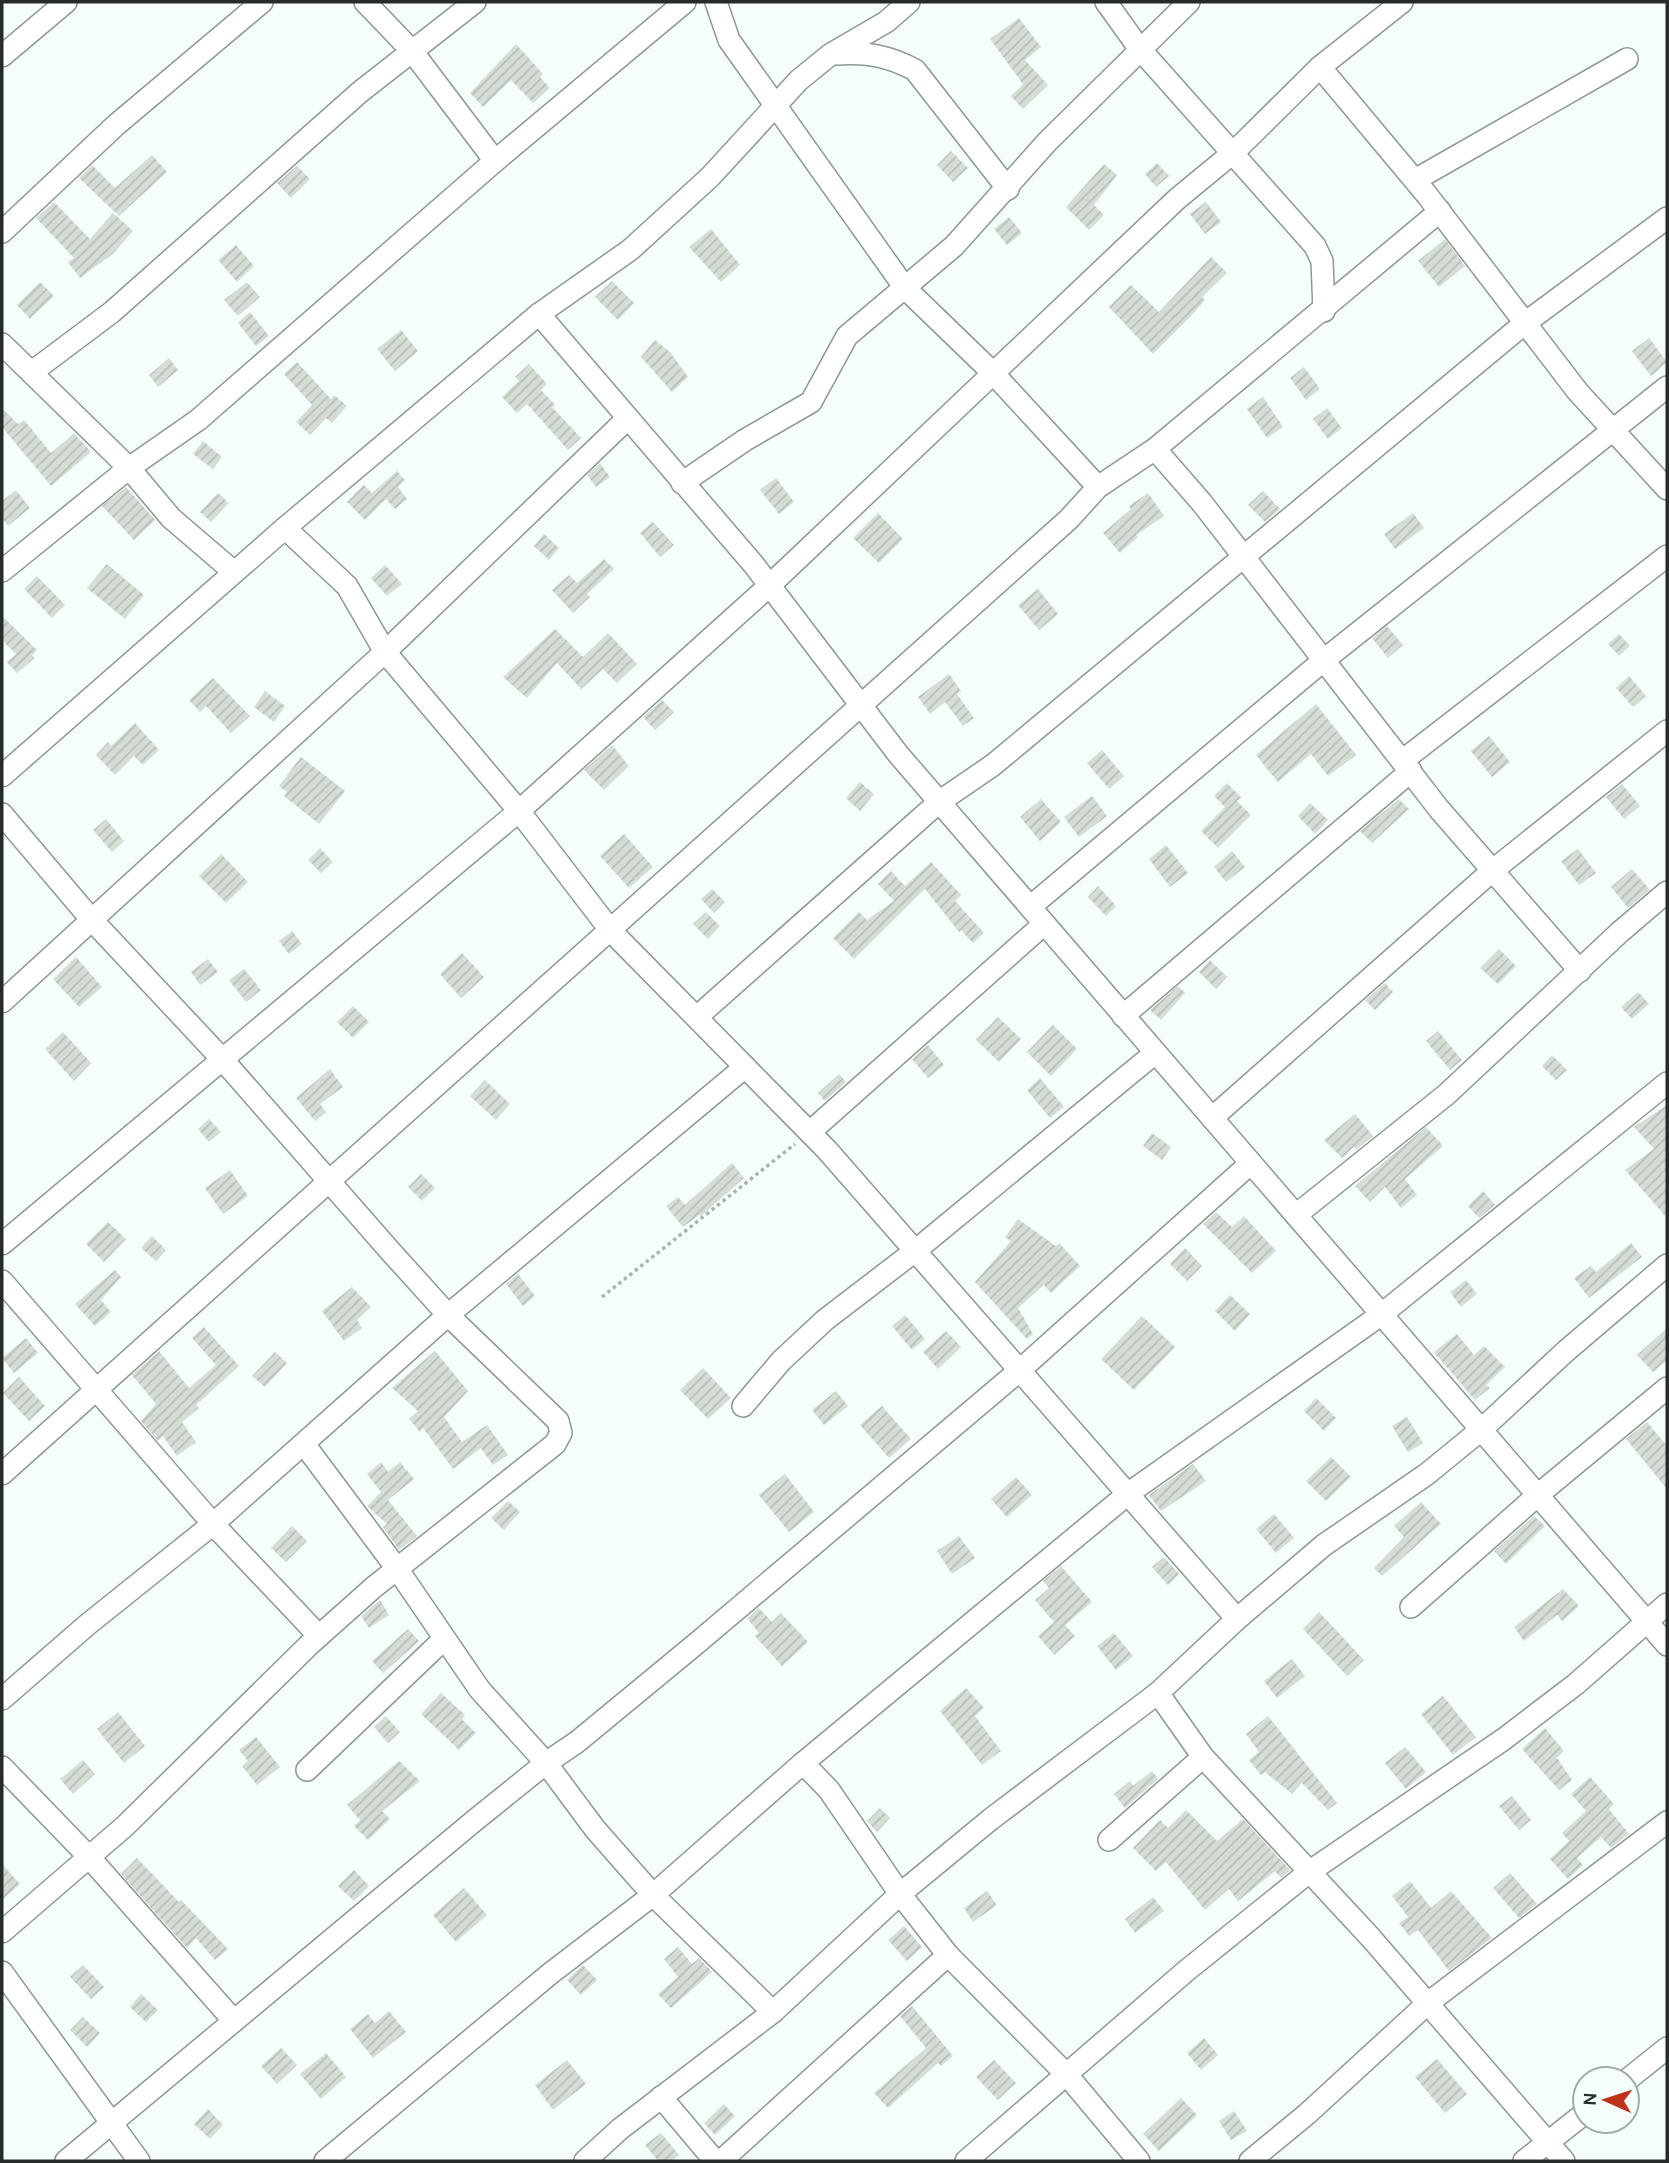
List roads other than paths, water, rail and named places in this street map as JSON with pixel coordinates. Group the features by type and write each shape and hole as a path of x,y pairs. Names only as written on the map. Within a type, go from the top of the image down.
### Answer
{"street":[{"path":"2,56 66,2"},
{"path":"2,232 116,125 262,2"},
{"path":"365,2 412,51 495,161"},
{"path":"32,372 112,312 360,92 475,2"},
{"path":"2,570 129,468 198,420 495,161 685,2"},
{"path":"716,2 729,40 773,106 905,288 993,373 1098,487"},
{"path":"2,776 285,528 539,314 630,250 710,177 773,106 831,54 886,22 909,2"},
{"path":"1106,2 1139,48 1234,152 1287,218 1315,246 1322,261 1324,312"},
{"path":"682,483 745,440 811,402 847,336 954,246 1008,189 1047,142 1139,48 1189,2"},
{"path":"2,1244 519,811 769,586 1177,199 1234,152 1320,67 1402,2"},
{"path":"831,54 863,52 895,59 915,70 1008,189"},
{"path":"1415,180 1627,59"},
{"path":"1320,67 1440,211 1578,392 1667,489"},
{"path":"2,1474 326,1181 611,931 860,704 1069,519 1098,487 1155,449 1324,312 1440,211"},
{"path":"698,1016 939,802 993,765 1525,323 1667,218"},
{"path":"539,314 769,586 939,802 1667,1645"},
{"path":"2,344 129,468 172,518 234,572"},
{"path":"1030,907 1324,660 1667,387"},
{"path":"2,1002 385,652 628,418"},
{"path":"1155,449 1492,872 1580,971"},
{"path":"285,528 347,586 385,652 519,811 611,931 810,1132 1237,1619"},
{"path":"1123,1016 1407,766 1667,556"},
{"path":"1212,1118 1492,872 1667,731"},
{"path":"2,814 91,919 222,1059 326,1181 448,1315 558,1421 561,1433 555,1444 319,1636 124,1826 2,1933"},
{"path":"1296,1215 1447,1094 1667,892"},
{"path":"810,1132 1044,924"},
{"path":"743,1406 780,1362 825,1320 915,1251 1155,1052"},
{"path":"2,1699 87,1625 213,1524 448,1315 745,1067"},
{"path":"325,2161 551,1973 653,1895 803,1763 1129,1493 1382,1314 1667,1083"},
{"path":"66,2161 546,1763 577,1742 1020,1370 1251,1163"},
{"path":"585,2161 661,2097 773,2012 900,1894 991,1819 1158,1693 1237,1619 1324,1545 1427,1474 1482,1429 1566,1351 1667,1265"},
{"path":"2,1281 213,1524 319,1636"},
{"path":"1411,1607 1539,1494 1667,1388"},
{"path":"304,1444 398,1570 480,1690 546,1763 595,1829 653,1895 773,2012"},
{"path":"966,2161 1186,1971 1309,1872 1504,1739 1576,1684 1667,1604"},
{"path":"307,1770 444,1639"},
{"path":"1158,1693 1203,1757 1428,2003 1564,2161"},
{"path":"1109,1840 1203,1757"},
{"path":"803,1763 843,1808 900,1894 948,1955 1067,2075 1139,2161"},
{"path":"2,1767 89,1857 234,2021"},
{"path":"1250,2161 1307,2114 1428,2003 1667,1822"},
{"path":"721,2161 948,1955"},
{"path":"2,1972 139,2161"},
{"path":"1641,2069 1667,2048"},
{"path":"661,2097 715,2161"},
{"path":"1524,2161 1571,2124"}]}
